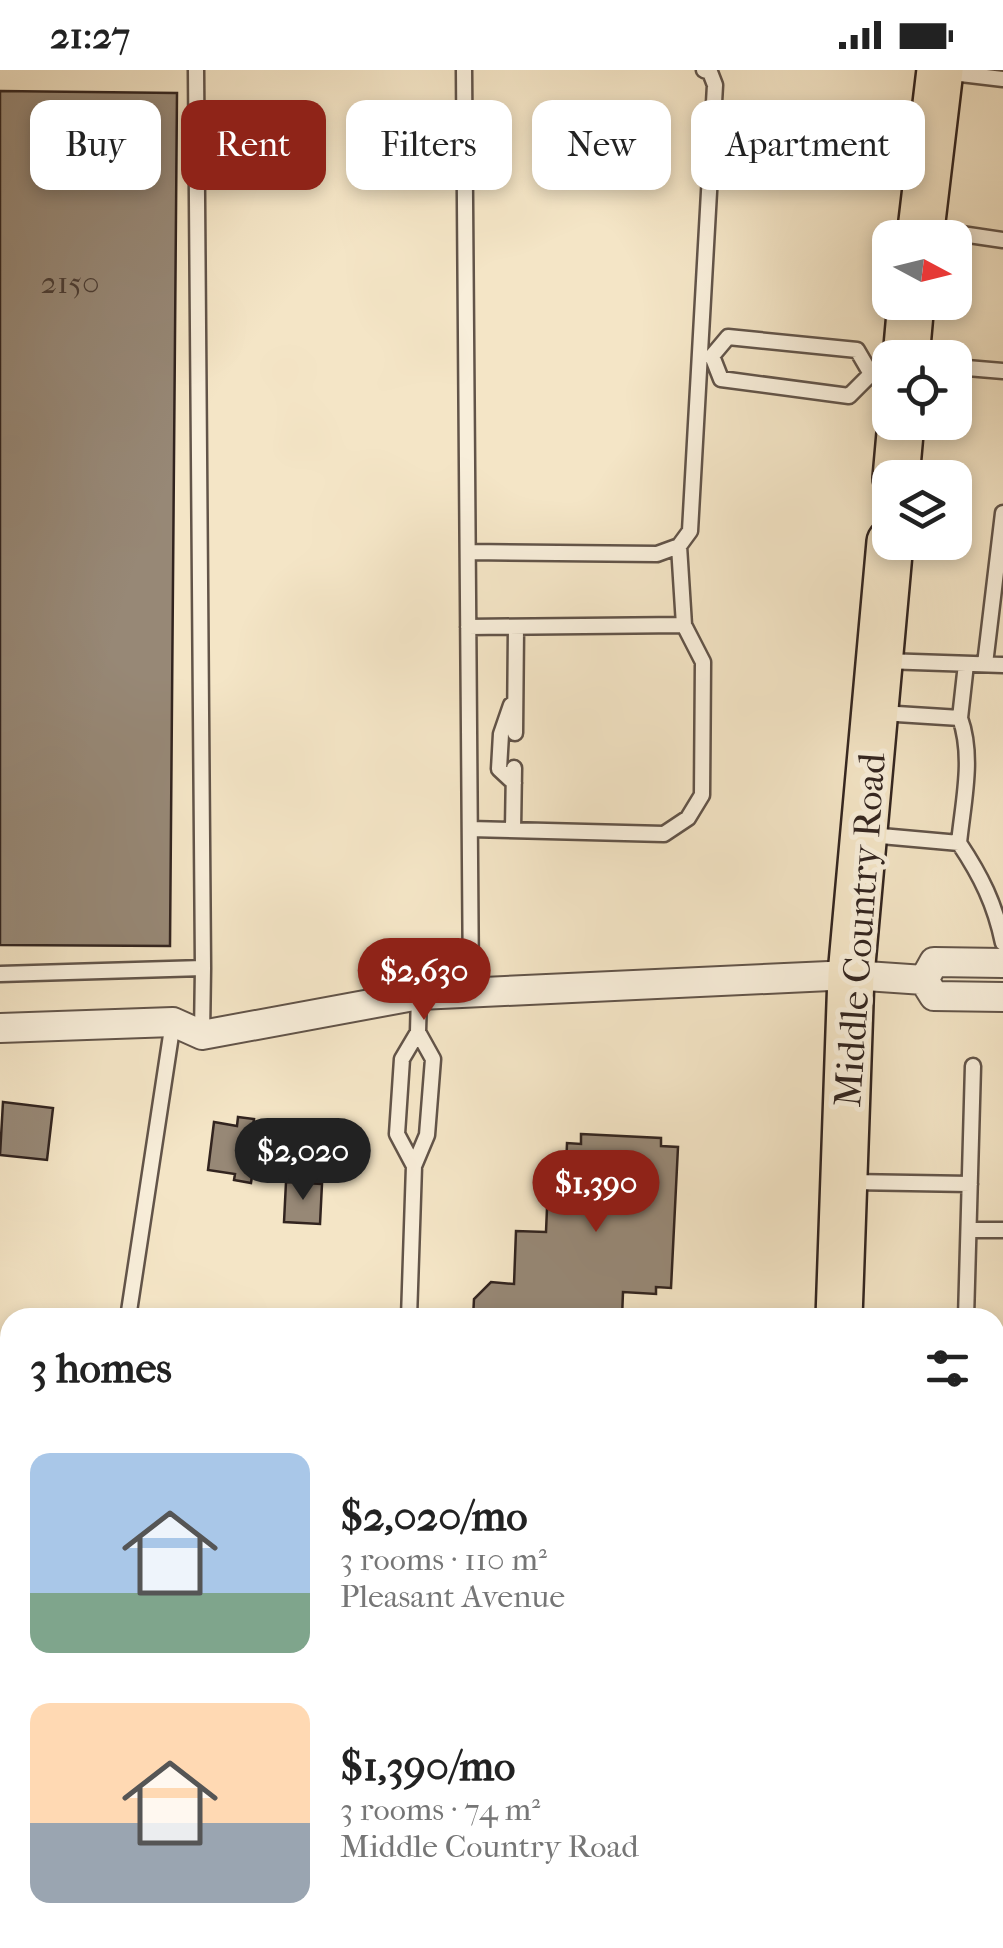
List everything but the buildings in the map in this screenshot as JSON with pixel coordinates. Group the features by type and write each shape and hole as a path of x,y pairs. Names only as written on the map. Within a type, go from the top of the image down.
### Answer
{"main road":[{"path":"923,220 940,70"},
{"name":"Middle Country Road","path":"839,1308 851,976 888,560"}],"street":[{"path":"924,980 934,962 1003,963"},
{"path":"0,1028 173,1022 202,1035 419,995 851,976 924,980"},
{"path":"924,980 934,996 1003,998"}],"lane":[{"path":"196,70 202,1035"},
{"path":"464,70 471,992"},
{"path":"468,552 656,554 679,546 690,530 706,356 715,85 710,72 704,70"},
{"path":"940,70 1003,80"},
{"path":"972,237 1003,240"},
{"path":"706,356 728,336 857,350 872,358"},
{"path":"706,356 722,379 850,396 872,379"},
{"path":"972,369 1003,371"},
{"path":"985,664 1003,513"},
{"path":"470,829 664,834 688,818 702,794 703,662 684,625 679,546"},
{"path":"468,627 684,625"},
{"path":"515,733 516,628"},
{"path":"880,661 1003,665"},
{"path":"966,664 960,718 966,735 967,762 959,843 984,880 998,914 1003,943"},
{"path":"513,828 514,776 499,769 501,734 516,690"},
{"path":"875,712 960,718"},
{"path":"864,834 959,843"},
{"path":"0,974 203,968"},
{"path":"414,1166 396,1134 402,1059 418,1032 419,995"},
{"path":"130,1308 173,1022"},
{"path":"409,1308 414,1166 427,1135 433,1059 418,1032"},
{"path":"966,1308 973,1066"},
{"path":"845,1182 970,1184"},
{"path":"969,1230 1003,1230"}]}
